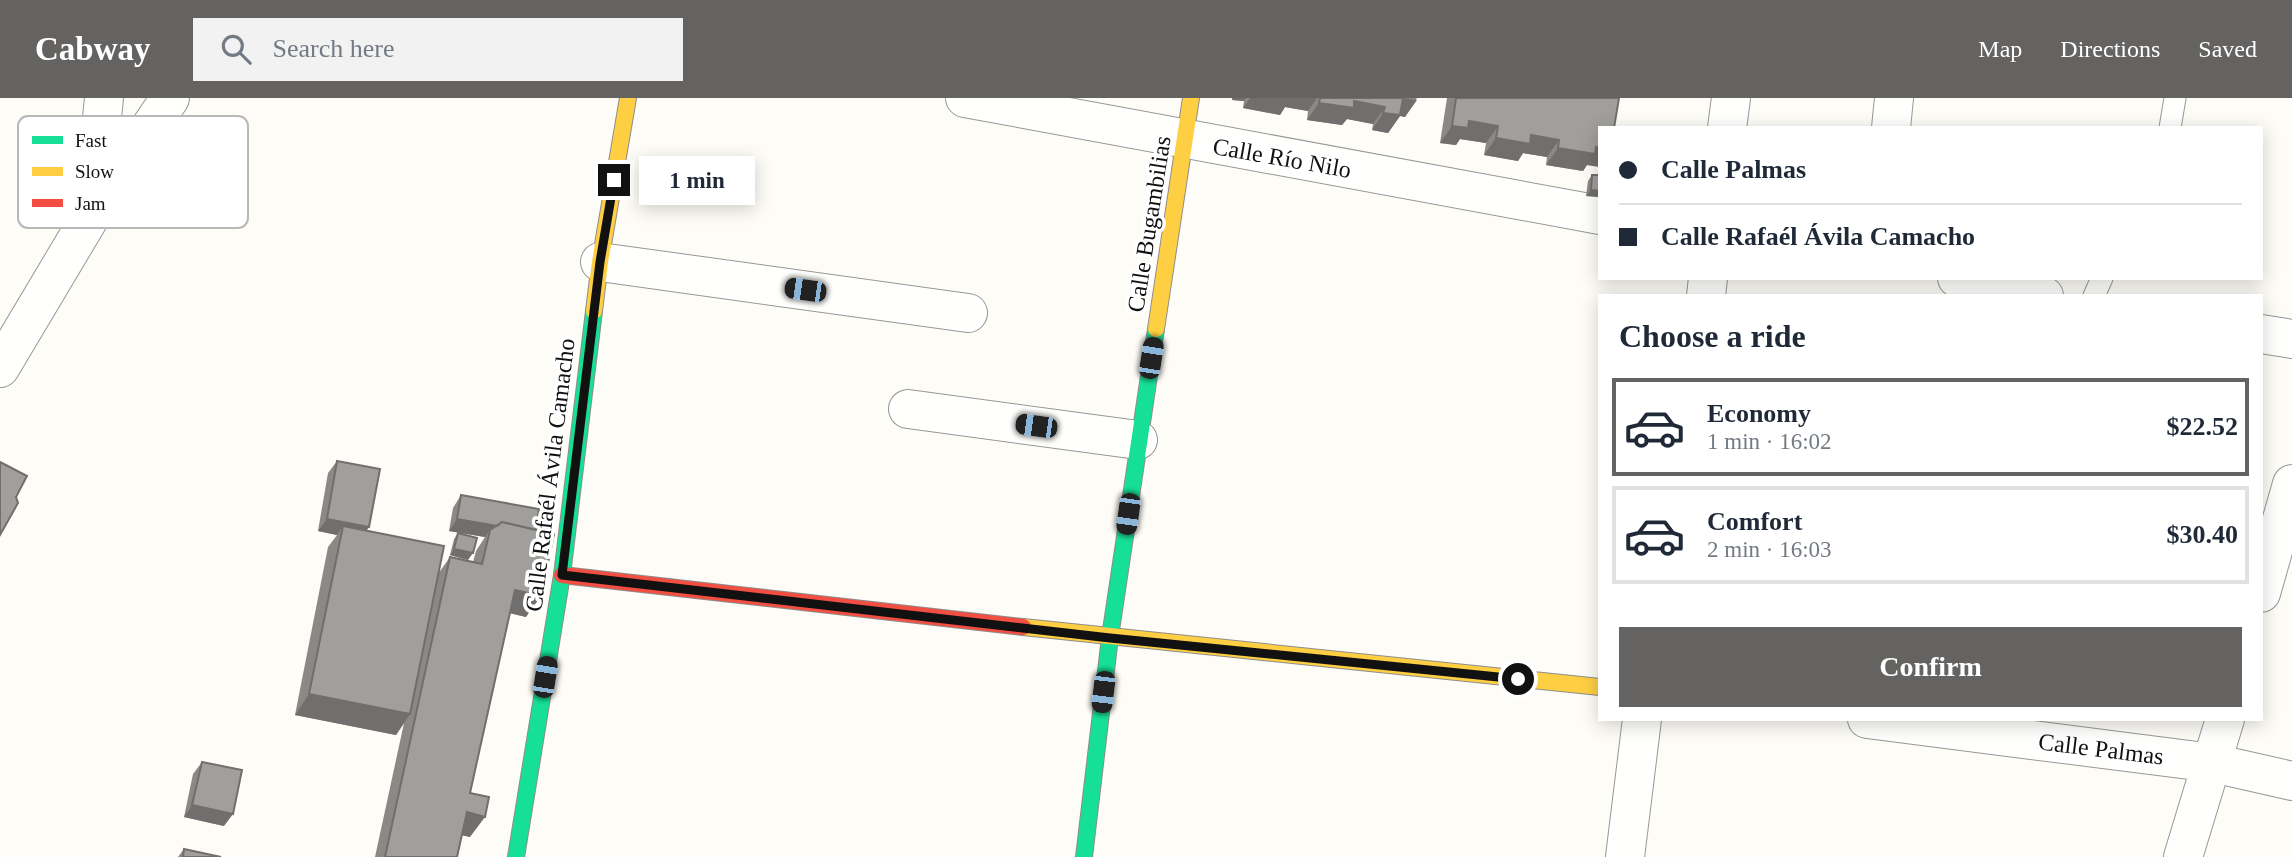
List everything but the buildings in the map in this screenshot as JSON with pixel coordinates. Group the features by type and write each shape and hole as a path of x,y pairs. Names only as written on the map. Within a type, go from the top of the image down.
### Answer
{"street":[{"path":"102,116 104,98"},
{"path":"158,116 170,98"},
{"name":"Calle Rafaél Ávila Camacho","path":"516,857 562,575 600,262 628,98"},
{"name":"Calle Río Nilo","path":"965,98 1598,215"},
{"name":"Calle Bugambilias","path":"1084,857 1110,638 1191,98"},
{"path":"1727,126 1731,98"},
{"path":"1891,126 1894,98"},
{"path":"0,368 83,228"},
{"path":"600,262 968,313"},
{"path":"1967,280 2034,294"},
{"path":"2263,334 2292,339"},
{"path":"908,409 1138,440"},
{"path":"2263,586 2292,484"},
{"path":"562,575 1110,638 1598,687"},
{"path":"1625,857 1643,721"},
{"name":"Calle Palmas","path":"1883,721 2213,763 2292,782"},
{"path":"2183,857 2224,721"}],"lane":[{"path":"2170,126 2175,98"}],"traffic: fast":[{"path":"516,857 562,575 594,311"},
{"path":"1084,857 1110,637 1156,329"}],"traffic: slow":[{"path":"594,311 628,98"},
{"path":"1156,329 1191,98"},
{"path":"1023,627 1598,687"}],"traffic: jam":[{"path":"562,575 1023,627"}],"route":[{"path":"614,180 600,262 562,575 1110,638 1518,679"}]}
